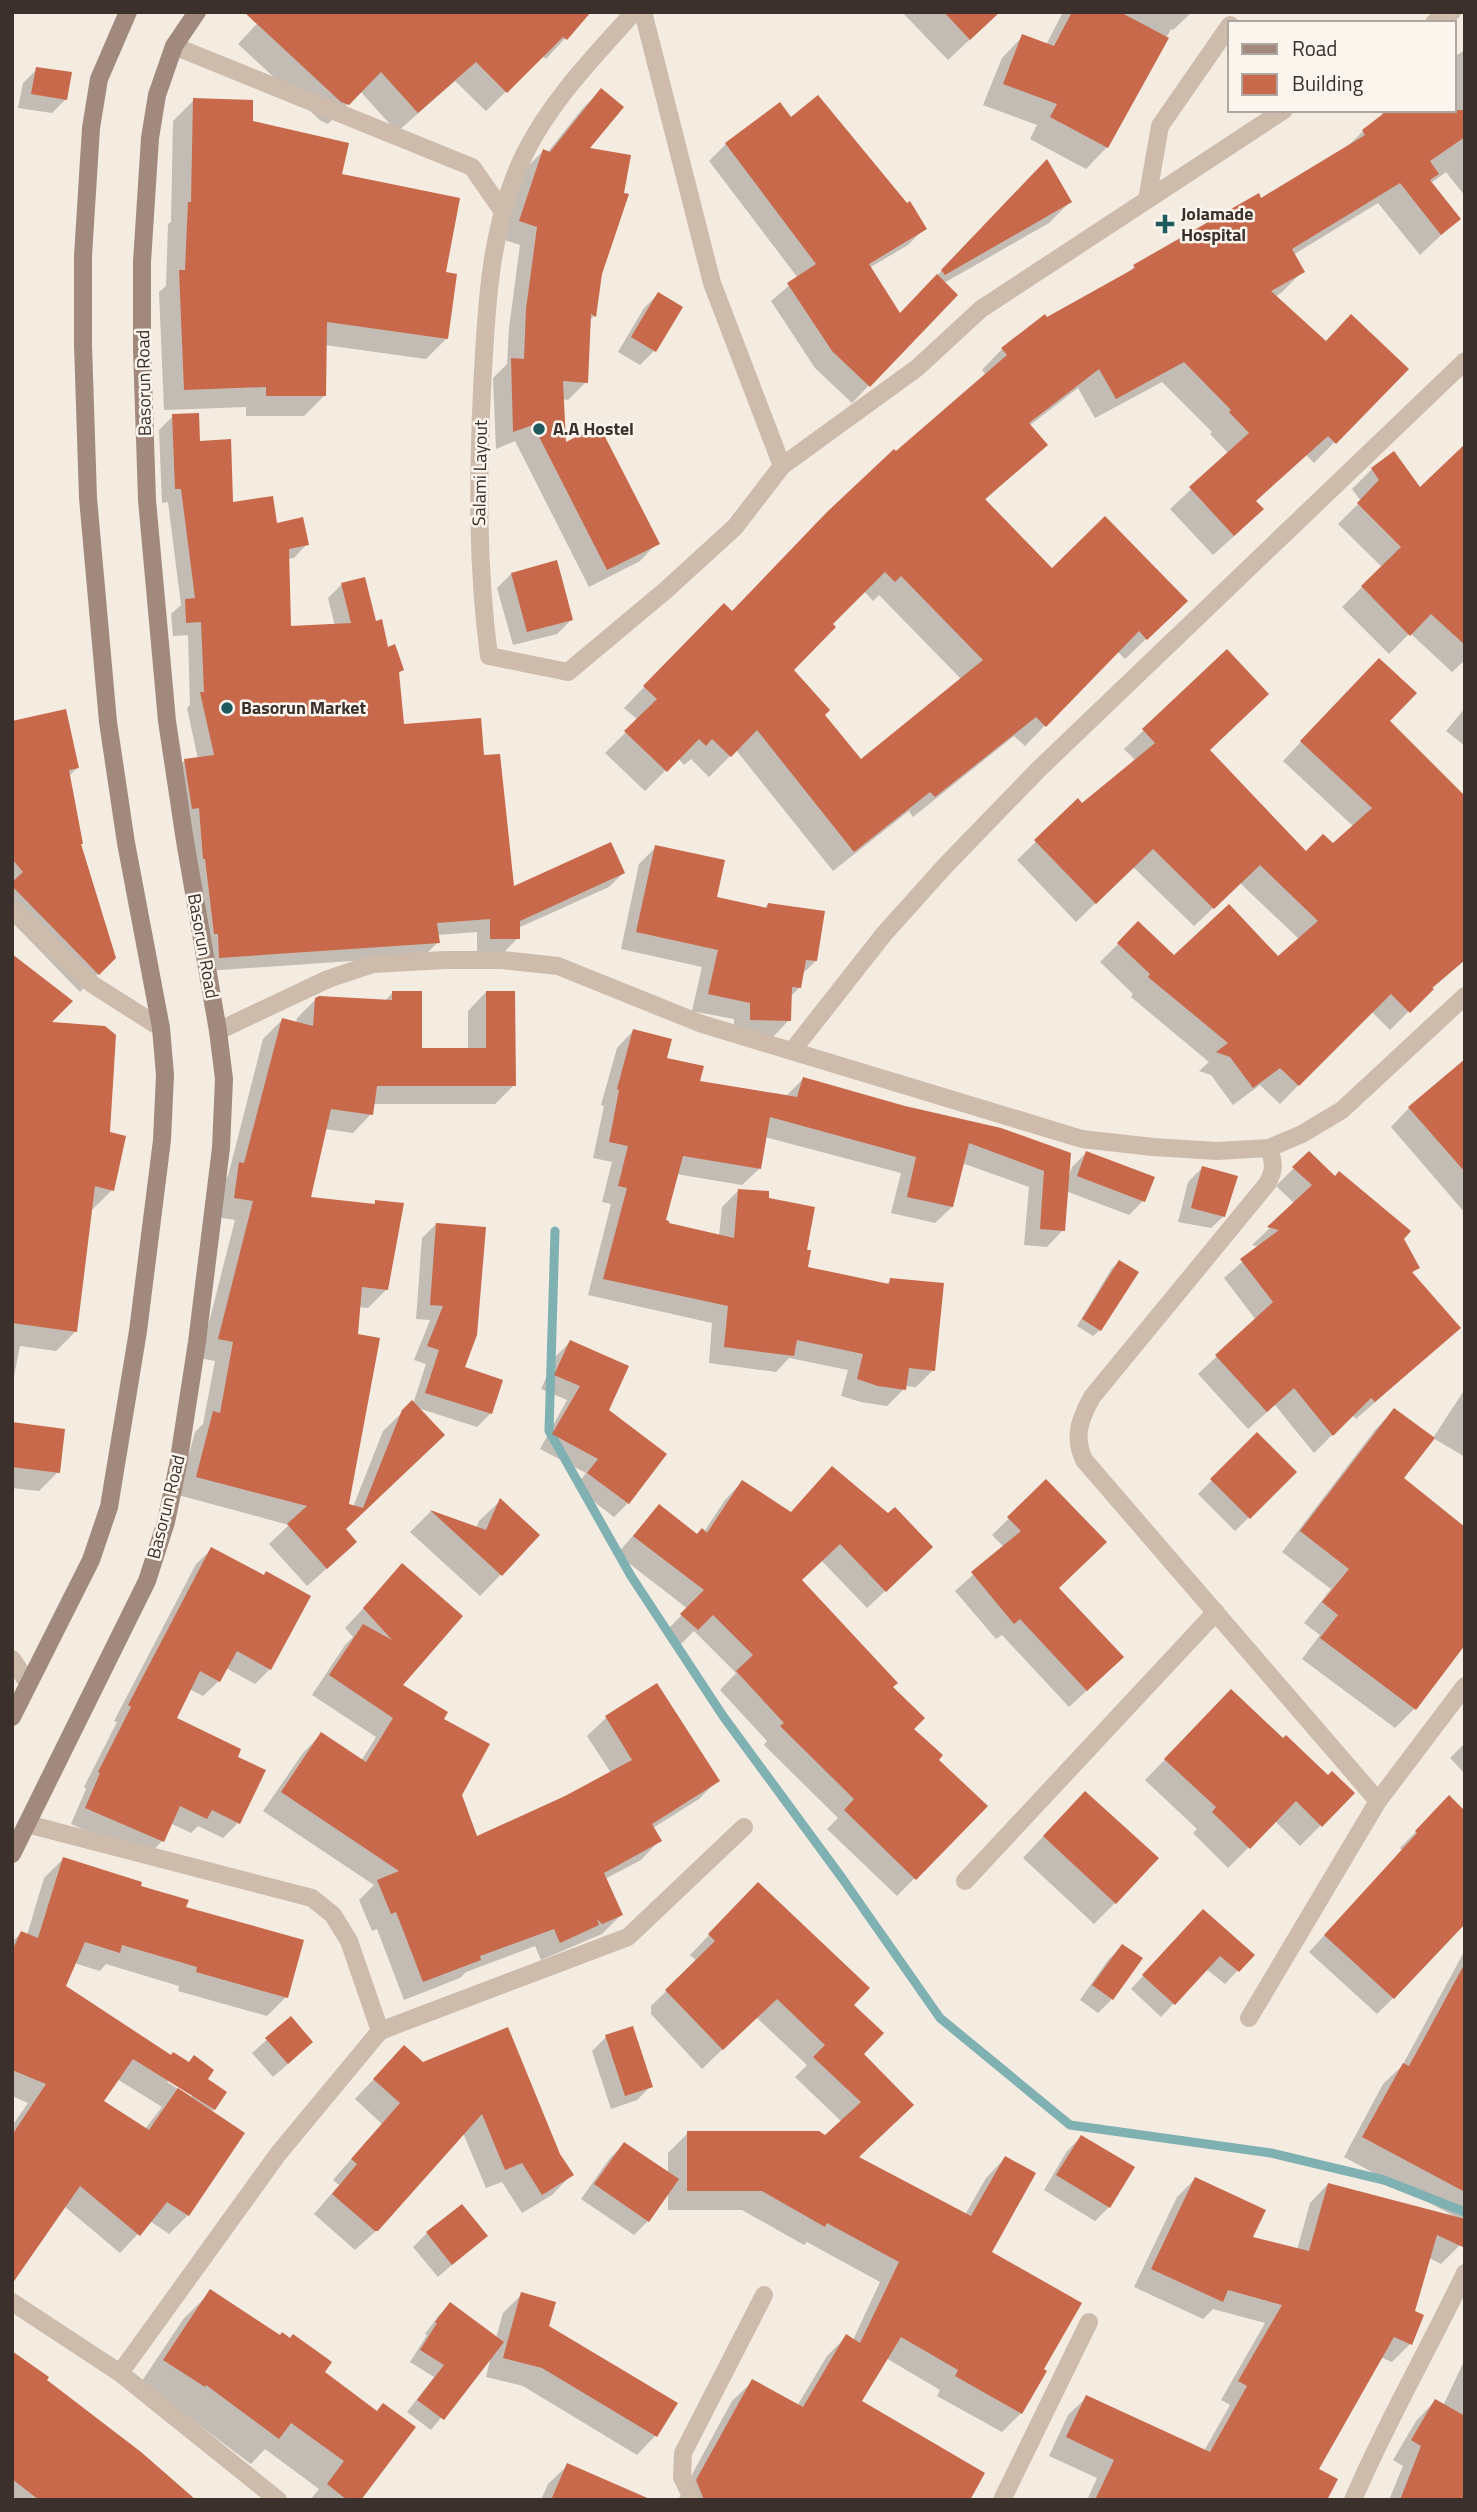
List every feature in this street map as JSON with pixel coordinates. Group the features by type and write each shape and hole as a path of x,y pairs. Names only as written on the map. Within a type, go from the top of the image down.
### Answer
{"main road":[{"path":"12,1717 91,1560 111,1493 138,1331 162,1140 165,1075 161,1028 126,843 108,722 88,498 84,373 83,256 91,128 99,79 128,12"},
{"name":"Basorun Road","path":"12,1854 147,1581 166,1522 178,1465 197,1342 221,1148 224,1079 218,1031 167,721 147,500 142,349 145,220 150,138 157,95 174,47 197,12"}],"street":[{"name":"Salami Layout","path":"634,12 559,96 524,155 502,210 485,318 479,458 481,595 489,656 568,672 666,590 735,527 782,466"},
{"path":"643,12 712,284 782,466 917,368 981,309 1281,112"},
{"path":"1147,200 1160,126 1228,28"},
{"path":"174,47 472,167 502,210"},
{"path":"792,1051 884,934 1039,769 1465,361"},
{"path":"12,909 92,984 161,1028"},
{"path":"218,1031 328,979 373,964 502,960 558,966 702,1024 1082,1139 1217,1151 1269,1148 1303,1135 1342,1110 1465,996"},
{"path":"1269,1148 1274,1163 1267,1184 1092,1397 1082,1416 1078,1446 1084,1460 1378,1801"},
{"path":"965,1881 1216,1612"},
{"path":"12,1659 28,1683"},
{"path":"1249,2018 1378,1801 1465,1686"},
{"path":"27,1824 312,1899 333,1915 349,1941 380,2031"},
{"path":"120,2373 278,2154 380,2031 628,1937 744,1827"},
{"path":"1353,2500 1372,2455 1465,2273"},
{"path":"693,2500 682,2477 683,2453 764,2295"},
{"path":"12,2302 120,2373 278,2500"},
{"path":"1002,2500 1089,2322"}],"building":[{"path":"244,12 591,12 567,40 563,37 507,93 476,62 418,113 381,72 349,105 341,102"},
{"path":"944,12 1000,12 970,40"},
{"path":"1072,12 1120,12 1169,38 1108,148 1050,117 1057,104 1003,84 1022,34 1054,46"},
{"path":"36,67 72,72 67,100 31,94"},
{"path":"601,88 624,107 590,148 631,155 624,193 629,194 602,274 596,317 591,314 588,383 563,381 566,442 599,425 660,544 607,570 533,425 513,432 511,358 524,359 526,309 537,227 519,221 543,149 550,152"},
{"path":"818,95 907,203 910,201 927,229 869,264 900,313 937,274 958,295 870,387 832,351 787,283 816,264 725,143 780,102 791,117"},
{"path":"193,98 253,100 253,121 349,143 342,174 460,198 446,272 457,274 448,339 327,322 326,396 266,396 266,387 184,390 179,270 185,270 188,202 191,202"},
{"path":"1465,110 1465,137 1430,161 1439,174 1430,180 1461,219 1441,235 1400,183 1292,249 1305,272 1271,291 1326,341 1351,314 1409,369 1336,444 1328,436 1256,501 1264,509 1234,536 1189,487 1249,433 1229,412 1231,410 1184,362 1116,399 1099,369 1029,423 1048,445 985,499 1052,568 1105,516 1188,601 1147,640 1139,631 1046,727 1036,717 935,797 930,792 854,852 757,730 731,757 712,739 706,746 699,739 667,772 624,731 657,699 643,686 724,603 732,611 827,512 894,449 896,451 1007,355 1001,348 1045,314 1047,317 1135,268 1133,265 1259,193 1261,198 1365,135 1362,130 1385,112","holes":["885,572 895,582 901,576 983,660 861,759 825,715 830,710 794,670 836,627 833,624"]},
{"path":"1047,159 1072,202 945,275 941,270"},
{"path":"658,292 683,307 656,352 631,337"},
{"path":"199,413 200,441 231,439 233,502 273,496 277,523 303,517 309,545 289,549 291,626 351,623 341,583 365,577 376,621 382,619 388,647 395,644 404,670 399,672 404,724 481,718 484,755 500,754 514,886 611,842 625,873 520,921 520,939 490,939 490,919 437,923 440,943 219,958 218,934 214,934 203,859 199,808 192,809 184,759 214,755 200,692 204,692 201,622 186,623 185,599 195,598 181,489 175,489 172,414"},
{"path":"1465,444 1465,645 1431,614 1410,636 1361,586 1401,547 1357,503 1379,480 1371,468 1394,451 1420,487"},
{"path":"557,560 573,620 527,632 511,573"},
{"path":"1227,649 1269,694 1210,750 1306,851 1323,834 1333,843 1372,808 1300,741 1379,658 1417,693 1390,721 1465,796 1465,960 1432,988 1434,989 1410,1013 1391,994 1299,1086 1280,1068 1253,1088 1230,1057 1216,1052 1228,1043 1148,977 1150,974 1117,943 1138,921 1174,955 1229,904 1278,956 1318,921 1260,865 1214,909 1153,849 1096,904 1034,840 1078,798 1082,803 1155,743 1142,729"},
{"path":"66,709 79,768 69,770 81,844 116,958 99,975 12,886 12,882 23,872 12,859 12,721"},
{"path":"655,845 725,860 717,897 767,908 768,903 825,911 817,961 806,960 801,988 792,987 791,1021 750,1020 750,1003 708,994 718,950 636,932"},
{"path":"12,954 73,1001 52,1022 105,1026 116,1035 110,1132 126,1136 114,1191 95,1186 77,1332 12,1323"},
{"path":"392,991 422,991 422,1048 486,1048 486,991 515,991 516,1086 377,1086 373,1115 331,1109 311,1197 375,1204 375,1200 404,1203 388,1290 362,1287 358,1334 380,1338 349,1504 363,1508 402,1410 412,1400 445,1435 346,1529 357,1542 327,1569 287,1524 307,1506 196,1477 213,1411 220,1413 233,1342 218,1339 253,1201 234,1198 239,1162 244,1163 282,1018 313,1026 315,998 319,996 392,1000"},
{"path":"633,1029 672,1039 667,1058 704,1066 700,1081 797,1097 803,1077 905,1106 1001,1128 1071,1153 1065,1231 1040,1229 1044,1171 969,1143 953,1207 907,1197 916,1157 770,1117 761,1169 683,1156 666,1220 669,1223 734,1238 738,1189 769,1191 769,1198 815,1207 807,1250 811,1250 808,1267 889,1284 890,1278 944,1283 935,1371 909,1368 906,1390 878,1386 857,1379 863,1354 797,1340 794,1356 724,1347 728,1306 603,1279 627,1188 618,1186 628,1146 609,1142 619,1090 617,1089"},
{"path":"1465,1059 1465,1172 1408,1107"},
{"path":"1086,1151 1155,1177 1145,1202 1077,1176"},
{"path":"1309,1151 1335,1176 1339,1171 1411,1231 1404,1239 1420,1268 1412,1272 1461,1328 1375,1402 1371,1398 1333,1436 1294,1388 1267,1412 1215,1355 1273,1302 1240,1259 1279,1230 1267,1227 1312,1185 1292,1167"},
{"path":"1202,1166 1238,1176 1225,1217 1191,1208"},
{"path":"436,1223 486,1227 477,1335 465,1367 503,1380 492,1414 425,1393 439,1350 427,1346 443,1306 430,1305"},
{"path":"1119,1260 1139,1272 1101,1331 1082,1319"},
{"path":"570,1340 629,1366 609,1410 667,1454 629,1504 587,1473 598,1459 552,1434 580,1386 554,1375"},
{"path":"1394,1408 1435,1438 1404,1478 1465,1527 1465,1645 1416,1710 1320,1638 1338,1615 1322,1602 1349,1569 1300,1531"},
{"path":"12,1422 65,1429 60,1473 12,1467"},
{"path":"1257,1432 1297,1472 1250,1519 1210,1479"},
{"path":"832,1466 888,1513 895,1507 933,1547 886,1592 840,1544 802,1580 898,1683 893,1687 925,1718 914,1729 943,1755 939,1760 988,1806 916,1880 844,1810 854,1799 780,1726 784,1723 736,1671 753,1655 713,1615 698,1630 680,1614 704,1590 633,1536 659,1504 697,1534 702,1528 707,1533 742,1480 791,1512"},
{"path":"1046,1479 1107,1542 1059,1588 1124,1657 1087,1691 1020,1619 1014,1624 971,1572 1021,1531 1007,1517"},
{"path":"500,1498 540,1535 502,1576 430,1510 486,1530"},
{"path":"211,1547 264,1575 266,1571 311,1596 271,1670 237,1651 220,1682 200,1671 177,1718 241,1749 238,1757 266,1770 240,1824 212,1810 207,1819 180,1806 164,1842 85,1808 100,1773 98,1772 131,1707 128,1705"},
{"path":"402,1563 463,1616 403,1685 448,1712 444,1719 490,1744 462,1795 477,1836 565,1796 632,1760 605,1716 657,1683 720,1781 652,1824 662,1841 604,1873 623,1915 602,1924 597,1919 599,1925 560,1943 554,1929 480,1956 481,1960 423,1982 396,1912 391,1914 377,1880 399,1871 281,1792 321,1732 366,1762 393,1718 329,1675 363,1624 392,1640 363,1608"},
{"path":"1231,1689 1283,1738 1286,1735 1328,1775 1332,1771 1355,1793 1322,1827 1296,1801 1250,1849 1212,1812 1216,1807 1164,1759"},
{"path":"1085,1791 1159,1858 1116,1904 1043,1836"},
{"path":"1449,1795 1465,1811 1465,1924 1394,1999 1324,1935"},
{"path":"63,1857 142,1882 141,1886 189,1900 186,1907 304,1940 288,1998 196,1972 197,1967 122,1945 120,1953 85,1942 66,1986 171,2055 173,2052 189,2062 194,2055 214,2070 208,2079 227,2092 215,2110 133,2059 104,2101 149,2130 178,2088 245,2133 189,2216 167,2202 140,2236 80,2186 12,2284 12,2135 46,2084 12,2070 12,1951 21,1931 38,1938"},
{"path":"758,1882 870,1988 854,2005 884,2033 864,2054 914,2105 859,2157 971,2216 1005,2156 1036,2173 992,2252 1082,2303 1022,2414 955,2376 958,2370 901,2337 862,2401 985,2473 970,2500 704,2500 696,2480 752,2379 803,2407 846,2334 860,2343 899,2262 827,2223 825,2227 762,2191 687,2191 687,2131 819,2131 825,2135 861,2102 813,2057 825,2045 777,1999 723,2050 665,1990 715,1941 708,1934"},
{"path":"1203,1909 1255,1955 1239,1972 1220,1956 1175,2005 1142,1975"},
{"path":"1122,1944 1143,1958 1113,2000 1092,1985"},
{"path":"1465,1963 1465,2192 1362,2137 1403,2063 1409,2066"},
{"path":"291,2016 313,2042 288,2064 265,2038"},
{"path":"633,2026 653,2087 625,2096 605,2035"},
{"path":"508,2027 560,2154 574,2175 542,2195 522,2163 505,2170 482,2114 378,2231 375,2231 332,2194 357,2164 351,2159 400,2103 373,2079 404,2045 423,2062"},
{"path":"1081,2135 1135,2167 1110,2208 1056,2175"},
{"path":"624,2142 679,2179 649,2222 594,2184"},
{"path":"1195,2177 1266,2210 1253,2237 1309,2251 1328,2183 1465,2219 1465,2248 1437,2235 1415,2311 1424,2315 1412,2345 1394,2337 1319,2469 1338,2479 1327,2500 1095,2500 1114,2460 1066,2437 1086,2395 1210,2452 1247,2386 1238,2381 1282,2305 1228,2290 1223,2302 1151,2269"},
{"path":"462,2204 488,2236 452,2265 426,2232"},
{"path":"210,2289 280,2335 282,2332 290,2338 293,2334 332,2362 325,2372 377,2411 383,2403 416,2427 361,2500 347,2500 327,2484 344,2461 291,2423 279,2439 206,2385 205,2387 163,2360"},
{"path":"521,2292 556,2302 549,2326 678,2403 657,2437 542,2368 503,2358"},
{"path":"450,2302 504,2342 444,2420 417,2400 444,2365 420,2350 437,2323 435,2322"},
{"path":"12,2351 49,2377 47,2380 141,2452 196,2500 39,2500 12,2479"},
{"path":"1435,2399 1465,2416 1465,2500 1400,2500 1421,2446 1411,2440"},
{"path":"567,2463 652,2500 551,2500"}],"waterway":[{"path":"555,1231 549,1431 631,1576 723,1716 842,1878 940,2018 1070,2125 1271,2153 1384,2180 1465,2212"}],"place":[{"name":"Jolamade Hospital","path":"1165,224"},
{"name":"A.A Hostel","path":"539,429"},
{"name":"Basorun Market","path":"227,708"}]}
